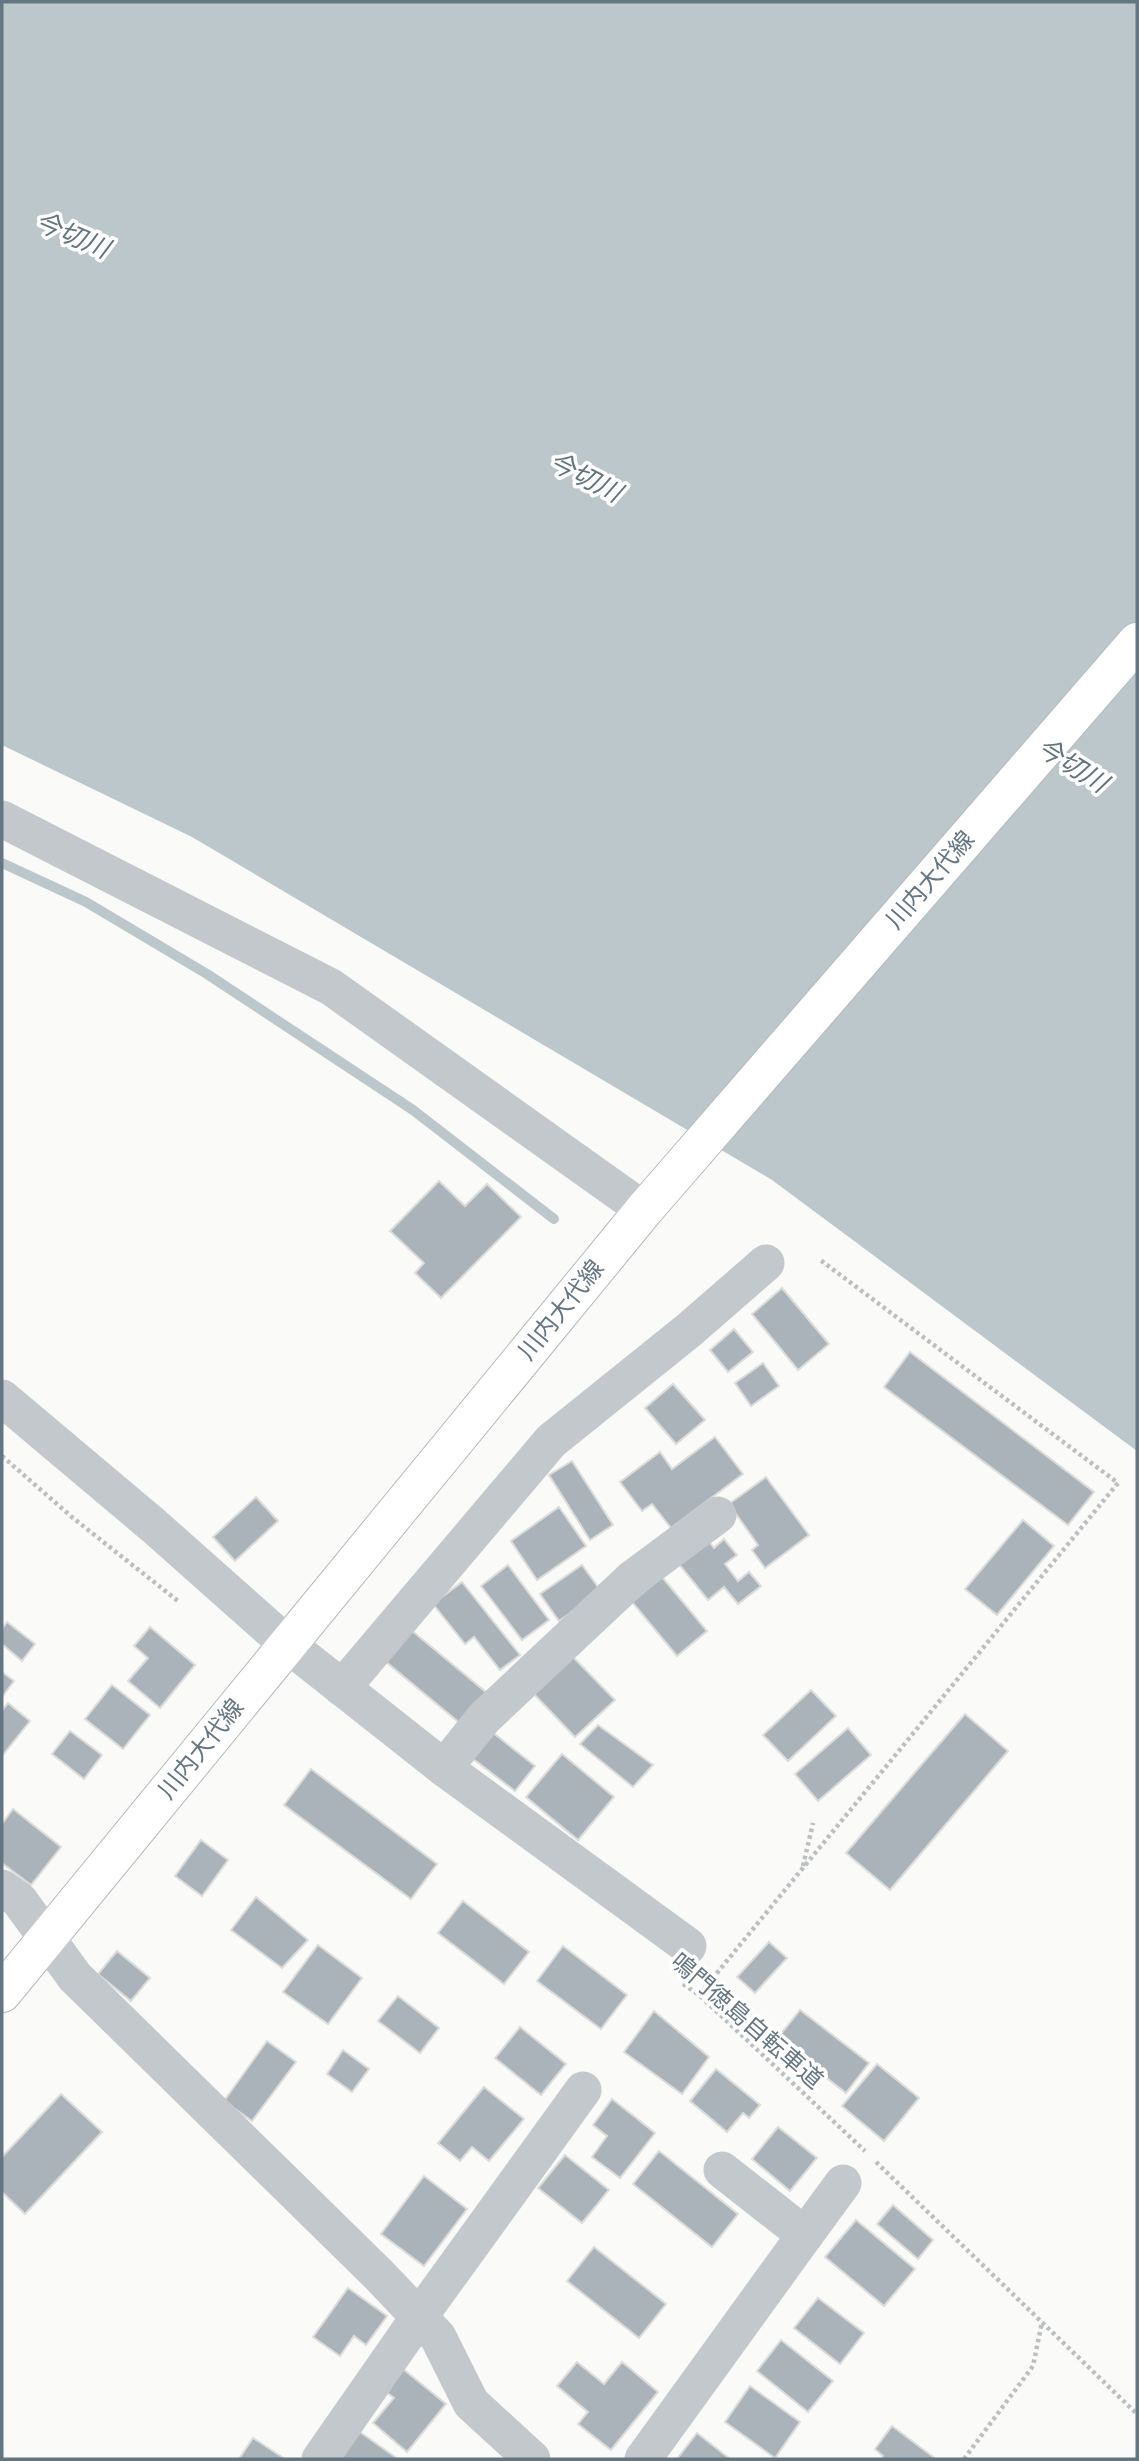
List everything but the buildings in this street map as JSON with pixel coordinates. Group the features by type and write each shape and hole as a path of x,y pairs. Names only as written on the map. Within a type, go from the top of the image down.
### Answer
{"main road":[{"name":"川内大代線","path":"2,1993 643,1210 1137,642"}],"street":[{"path":"2,819 331,987 643,1210"},
{"path":"342,1688 551,1441 689,1330 766,1263"},
{"path":"2,1398 154,1526 287,1644 444,1768 682,1963"},
{"path":"444,1768 484,1718 633,1578 718,1515"},
{"path":"2,1888 19,1900 75,1977 379,2275 438,2337 471,2403 532,2459"},
{"path":"320,2459 583,2090"},
{"path":"722,2170 805,2235"},
{"path":"643,2459 844,2183"}],"path":[{"path":"699,1995 1118,1483 819,1259"},
{"path":"803,1868 813,1823"},
{"name":"鳴門徳島自転車道","path":"682,1963 699,1995 831,2118 1137,2414"},
{"path":"964,2459 1033,2366 1042,2322"}],"water":[{"name":"今切川","path":"2,2 1137,2 1137,1451 772,1180 192,837 2,745"}],"waterway":[{"path":"2,863 86,902 207,974 413,1110 554,1219"}]}
